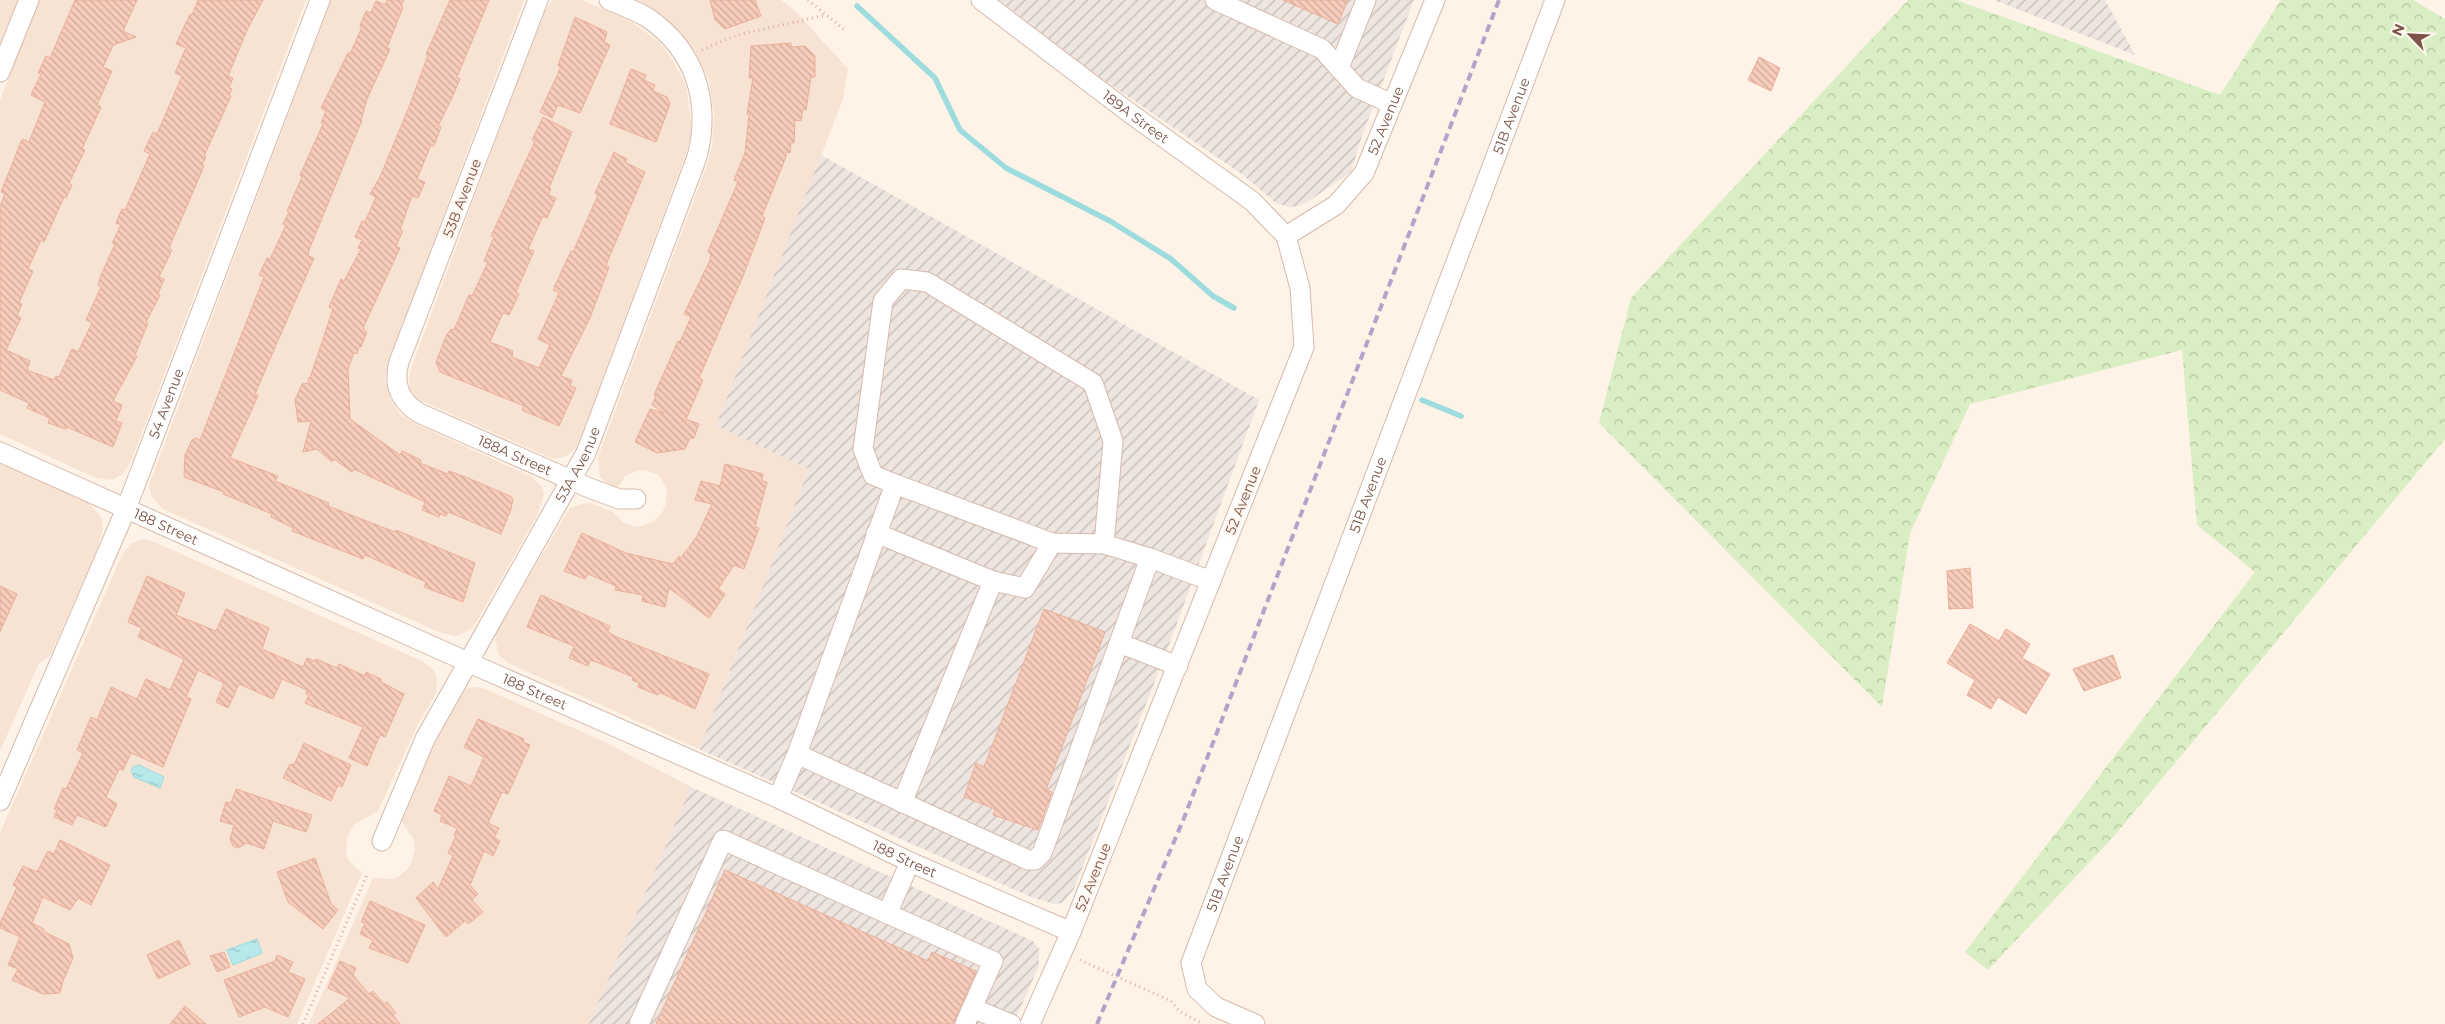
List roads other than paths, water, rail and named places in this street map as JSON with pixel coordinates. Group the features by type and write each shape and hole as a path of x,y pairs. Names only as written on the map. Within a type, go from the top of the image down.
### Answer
{"street":[{"path":"0,72 29,0"},
{"name":"54 Avenue","path":"0,801 126,509 320,0"},
{"name":"53B Avenue","path":"401,397 396,385 399,362 538,0"},
{"name":"53A Avenue","path":"382,841 425,739 468,663 482,634 571,481 598,422 696,158 703,133 698,87 687,60 675,41 646,17 609,0"},
{"name":"189A Street","path":"981,0 1127,111 1252,201 1286,236"},
{"path":"1215,0 1322,49 1357,88 1392,104"},
{"path":"1339,68 1366,0"},
{"name":"52 Avenue","path":"1030,1024 1071,932 1304,347 1300,288 1286,236 1336,205 1364,173 1435,0"},
{"name":"51B Avenue","path":"1255,1024 1216,1007 1197,989 1191,962 1555,0"},
{"path":"1104,544 1113,441 1093,383 927,282 901,279 883,300 863,448 873,476 1052,543 1104,544 1150,558 1211,581"},
{"name":"188A Street","path":"401,397 408,406 419,412 571,481 618,499 636,499"},
{"name":"188 Street","path":"0,452 468,663 778,798 910,862 1071,932"},
{"path":"778,798 798,754 895,484"},
{"path":"876,533 993,581 1025,588 1052,543"},
{"path":"798,754 1028,860 1035,860 1042,853 1150,558"},
{"path":"902,803 993,581"},
{"path":"1119,644 1178,666"},
{"path":"639,1024 723,840 993,961 969,1016 1011,1024"},
{"path":"887,914 910,862"}],"water":[{"path":"139,765 164,777 160,788 134,777 131,771 133,767"},
{"path":"257,939 262,953 233,965 227,950"}],"waterway":[{"path":"857,6 935,78 960,130 1006,168 1110,221 1171,259 1213,296 1234,308"},
{"path":"1422,400 1461,416"}],"railway":[{"path":"1097,1024 1184,818 1499,0"}]}
